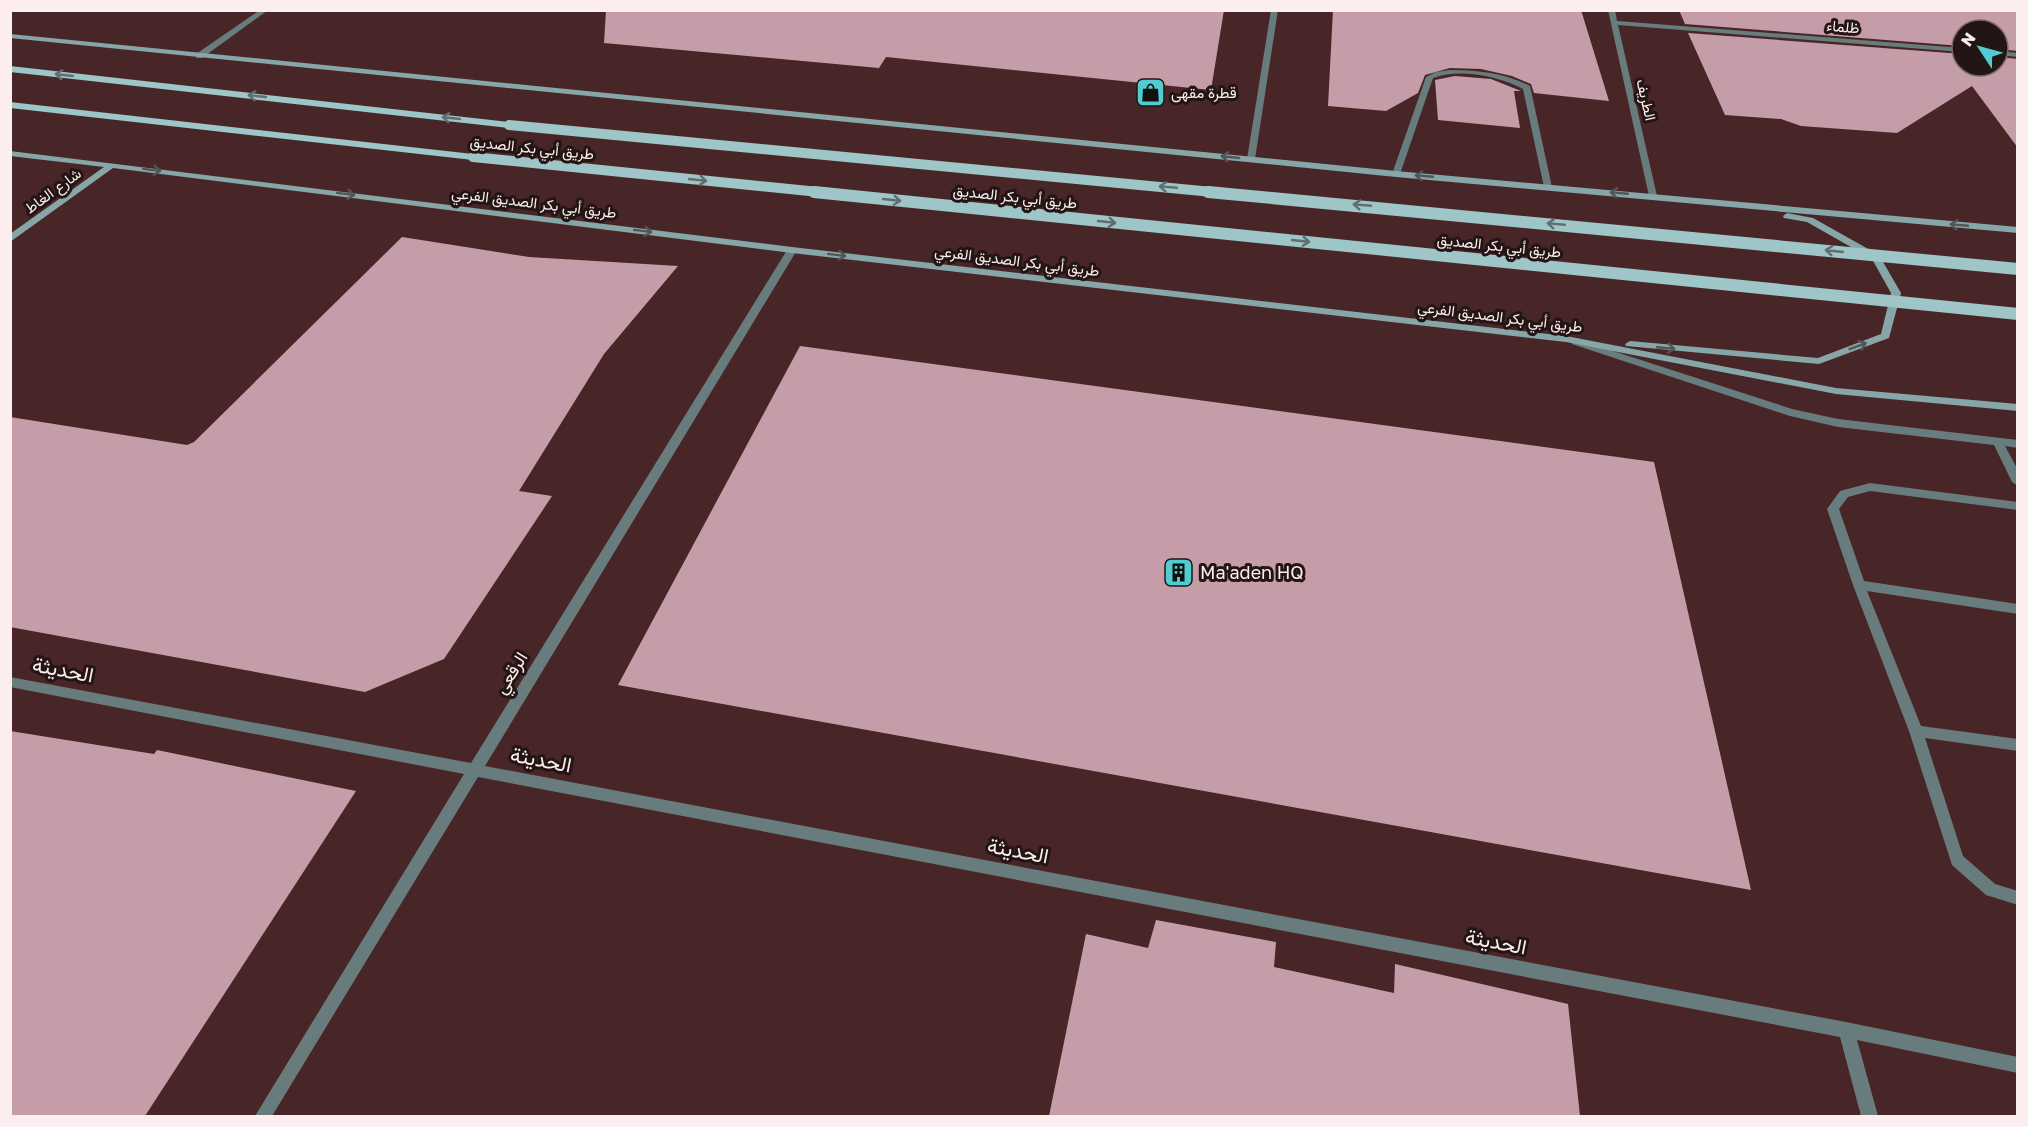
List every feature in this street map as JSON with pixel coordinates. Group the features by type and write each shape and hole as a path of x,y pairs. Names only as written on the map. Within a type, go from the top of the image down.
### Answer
{"main road":[{"name":"طريق أبي بكر الصديق","path":"10,69 509,125 2018,269"},
{"name":"طريق أبي بكر الصديق","path":"10,105 473,157 2018,314"}],"street":[{"path":"199,56 265,10"},
{"path":"1251,159 1275,10"},
{"name":"الطريف","path":"1611,10 1653,196"},
{"name":"ظلماء","path":"1614,22 1950,49"},
{"path":"10,36 1396,174 2018,230"},
{"path":"1396,174 1430,77 1445,71 1506,78 1527,88 1548,187"},
{"name":"طريق أبي بكر الصديق الفرعي","path":"10,153 792,250 1566,339 1836,391 2018,408"},
{"name":"شارع الغاط","path":"10,239 112,165"},
{"path":"1566,339 1819,361 1885,336 1896,293 1876,257 1810,220 1653,196"},
{"name":"الرقعي","path":"263,1116 792,250"},
{"path":"1566,339 1790,412 1838,423 2018,444"},
{"path":"1997,441 2018,482"},
{"path":"2018,506 1870,487 1844,494 1833,509 1859,585 1916,731 1957,860 1991,890 2018,898"},
{"path":"1859,585 2018,609"},
{"name":"الحديثة","path":"10,682 1846,1030 2018,1065"},
{"path":"1916,731 2018,745"},
{"path":"1846,1030 1869,1116"}],"building":[{"path":"606,10 1224,10 1211,90 886,57 879,68 604,43"},
{"path":"1333,10 1581,10 1609,101 1534,93 1531,84 1512,76 1481,69 1450,68 1425,75 1418,93 1386,111 1328,106"},
{"path":"1679,10 2018,10 2018,51 2010,50 2010,18 1950,18 1950,45 1685,24"},
{"path":"1688,33 1950,53 1950,78 2010,78 2010,58 2018,59 2018,148 1972,86 1897,133 1801,126 1781,119 1725,115"},
{"path":"1455,76 1491,79 1521,91 1514,91 1520,128 1438,120 1435,80"},
{"path":"402,237 529,257 678,266 604,354 519,491 552,496 444,659 365,692 10,627 10,417 187,445 194,442"},
{"name":"Ma'aden HQ","path":"800,346 1654,462 1751,890 618,685"},
{"path":"10,731 154,754 157,750 356,791 145,1116 10,1116"},
{"path":"1156,920 1276,942 1274,967 1394,993 1395,964 1568,1004 1580,1116 1049,1116 1086,934 1148,948"}],"place":[{"name":"قطرة مقهى","path":"1150,93"},
{"name":"Ma'aden HQ","path":"1179,573"}]}
